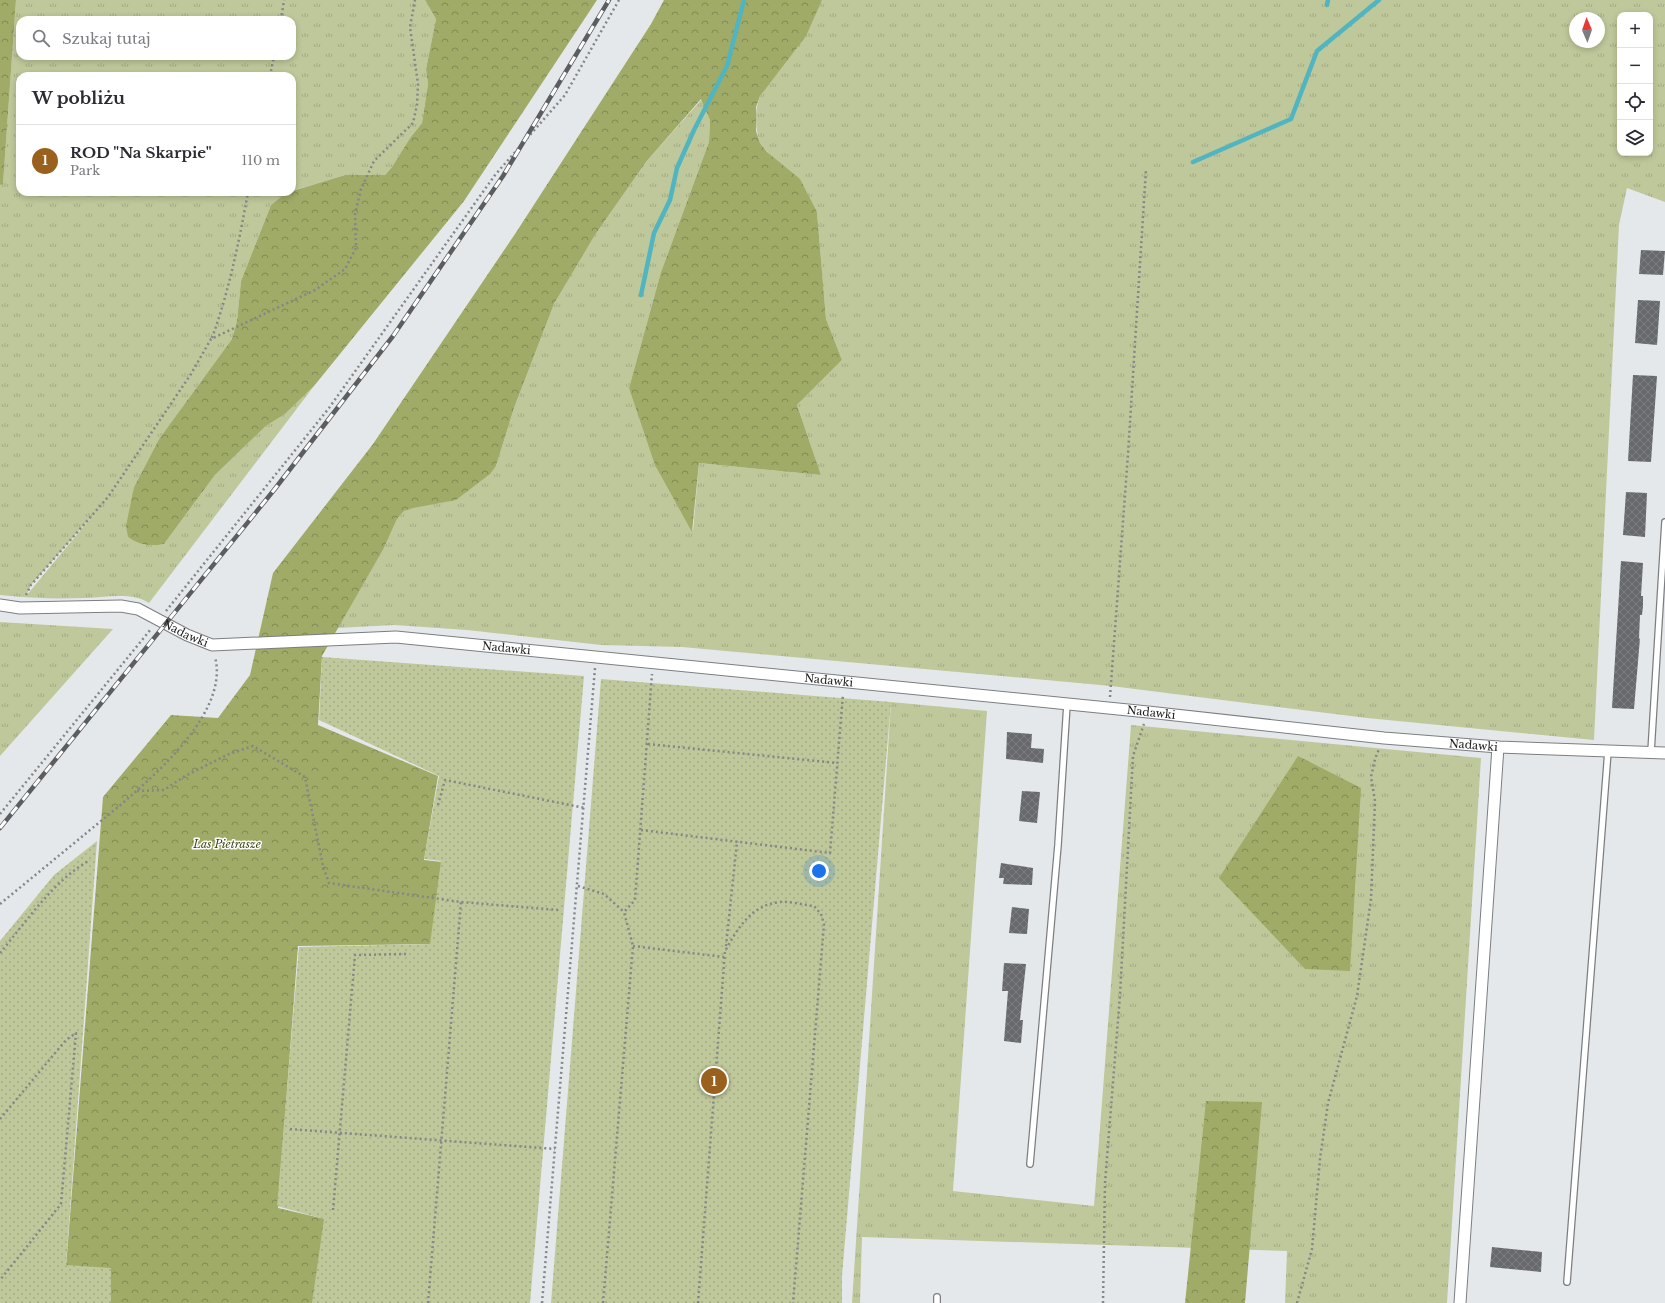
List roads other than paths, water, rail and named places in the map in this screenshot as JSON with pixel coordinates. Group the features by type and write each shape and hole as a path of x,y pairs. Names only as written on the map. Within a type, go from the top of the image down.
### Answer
{"street":[{"name":"Nadawki","path":"0,605 20,608 121,606 138,609 187,635 212,645 396,637 1109,708 1384,738 1498,747 1665,753"},
{"path":"1460,1303 1498,747"}],"lane":[{"path":"1651,752 1665,522"},
{"path":"1030,1164 1058,845 1067,704"},
{"path":"1567,1282 1608,751"}],"waterway":[{"path":"641,295 654,233 670,200 677,168 694,130 727,66 744,0"},
{"path":"1327,5 1328,0"},
{"path":"1193,162 1291,119 1317,51 1379,0"}],"railway":[{"path":"0,828 274,490 393,336 503,176 609,0"}],"place":[{"name":"ROD \"Na Skarpie\"","path":"714,1081"}],"park label":[{"name":"Las Pietrasze","path":"227,844"}]}
